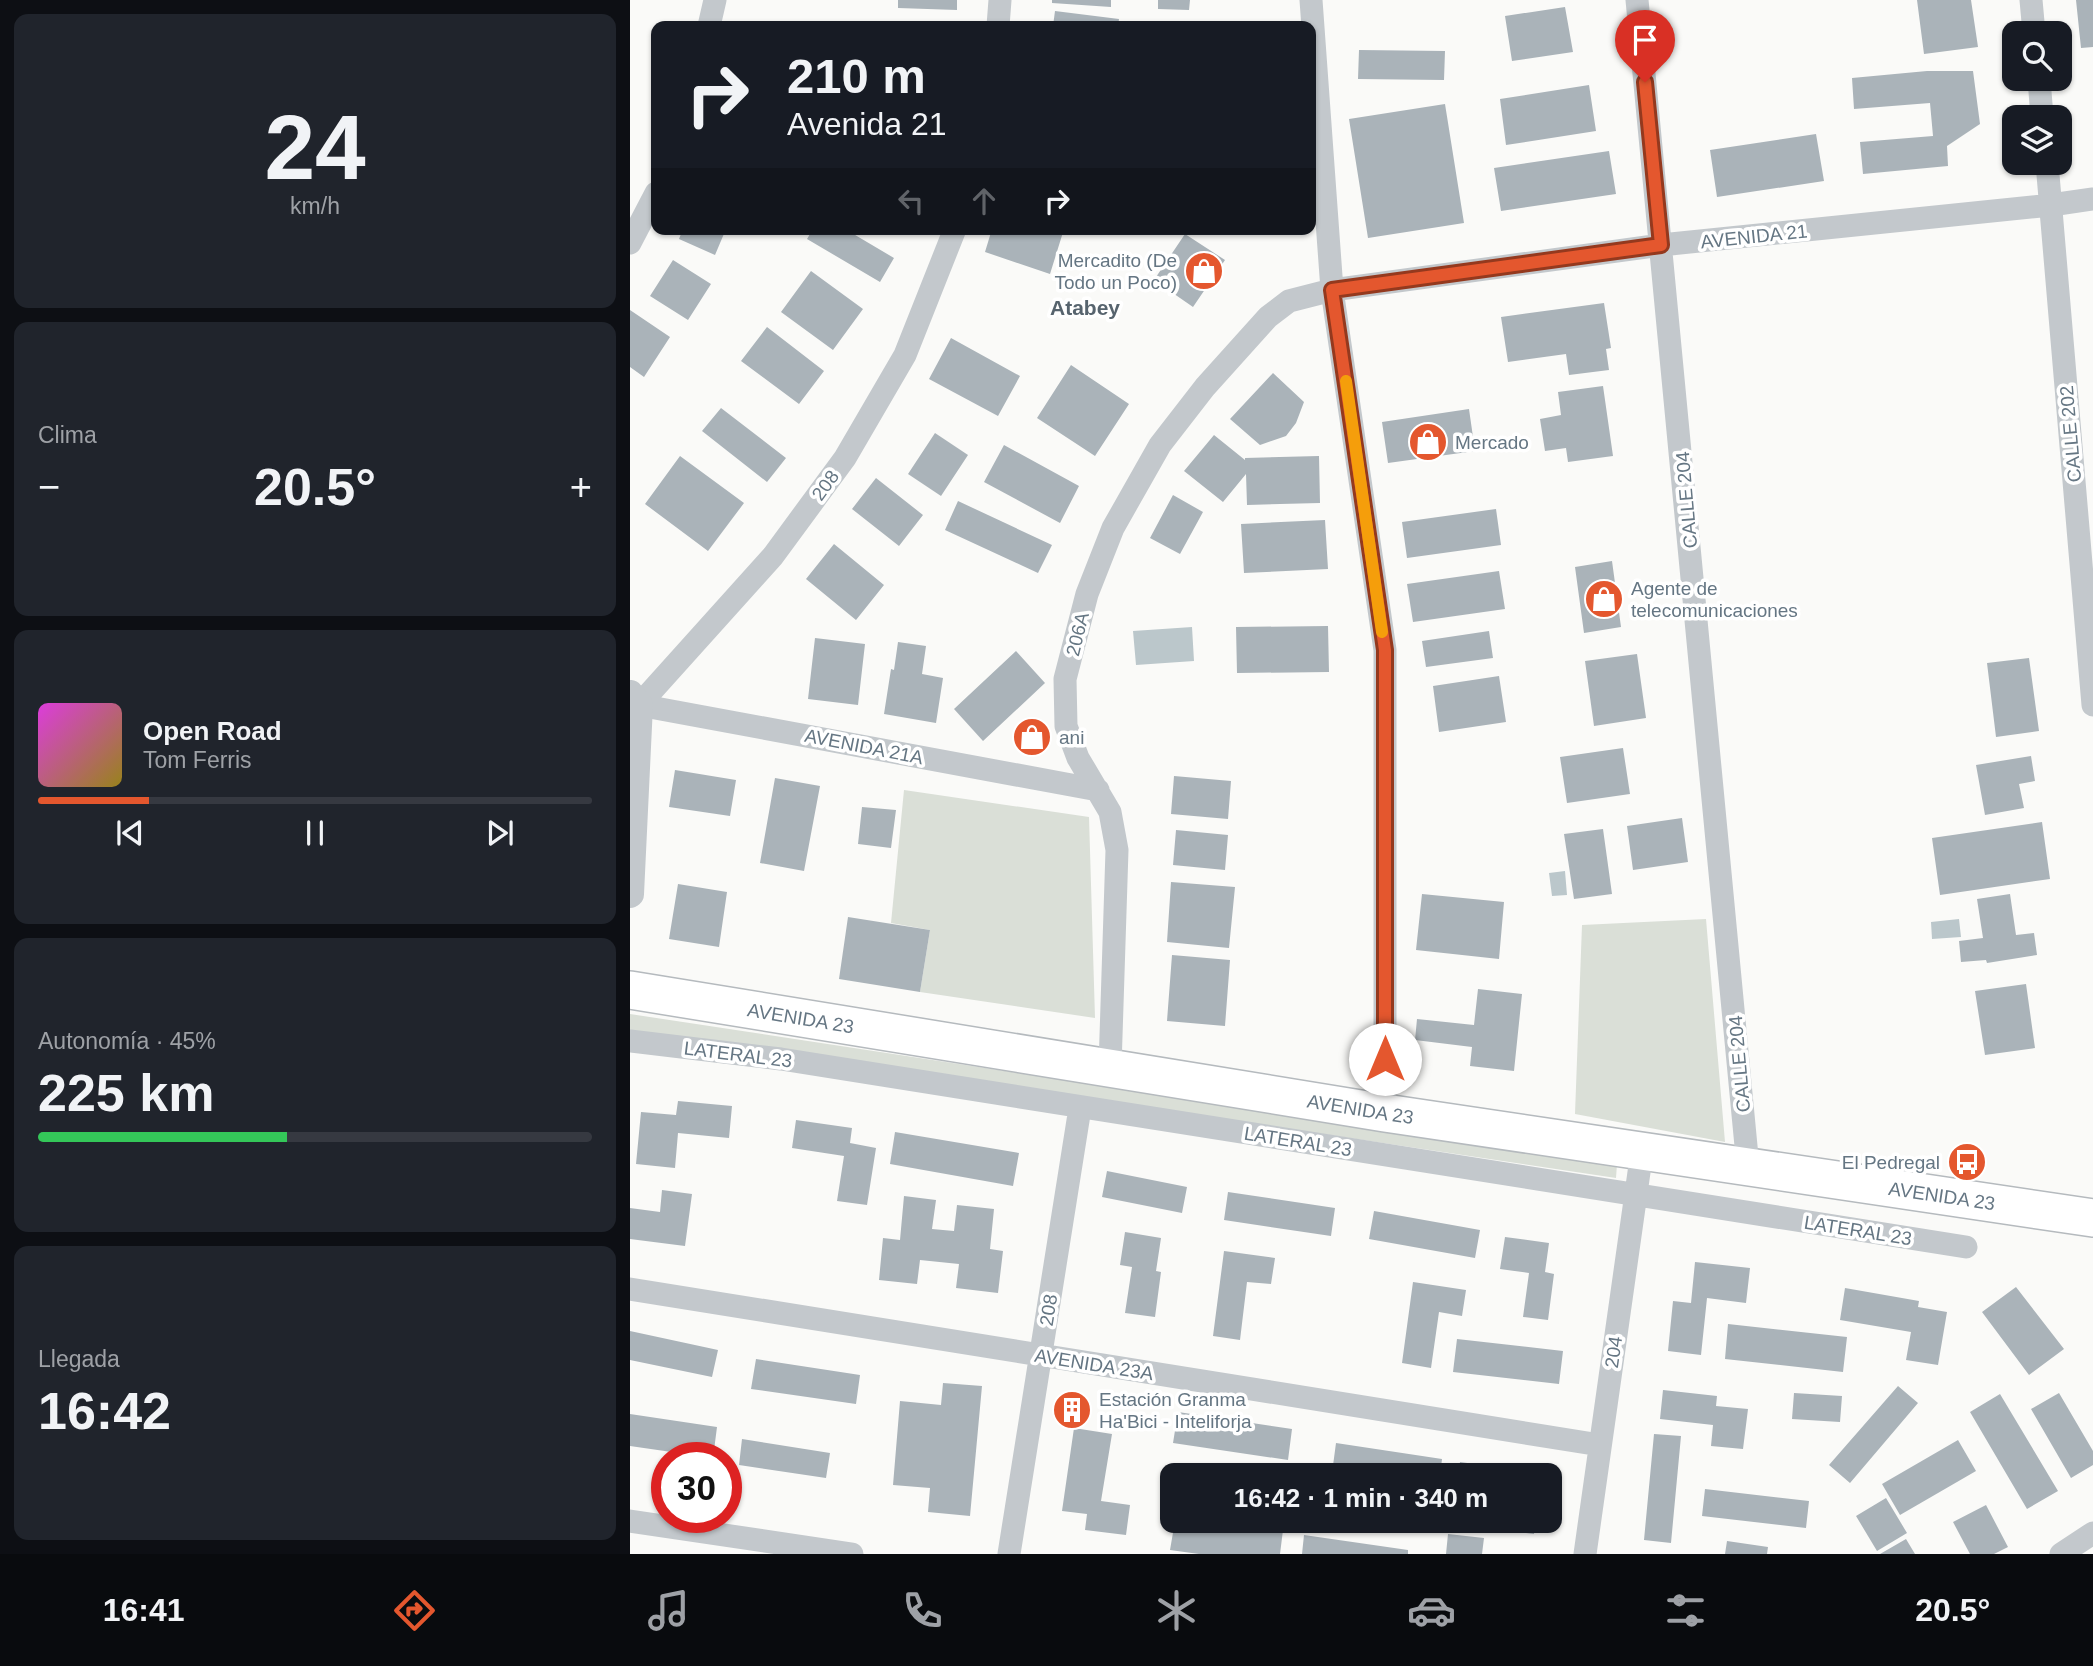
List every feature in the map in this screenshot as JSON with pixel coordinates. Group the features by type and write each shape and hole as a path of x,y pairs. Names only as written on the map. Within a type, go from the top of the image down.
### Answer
{"main road":[{"name":"AVENIDA 23","path":"630,990 1385,1113 2093,1218"}],"street":[{"path":"710,21 715,0"},
{"path":"998,21 1000,0"},
{"path":"1311,0 1313,21"},
{"name":"CALLE 204","path":"1637,0 1748,1167"},
{"path":"2031,0 2034,21"},
{"path":"1316,69 1332,290 1385,650 1385,1113"},
{"name":"CALLE 202","path":"2047,175 2093,705"},
{"name":"AVENIDA 21","path":"1332,290 1661,245 2050,205 2093,198"},
{"path":"630,243 651,203"},
{"name":"208","path":"633,703 773,556 845,458 905,355 953,235"},
{"name":"206A","path":"1110,1067 1117,850 1110,812 1077,758 1066,726 1065,679 1087,594 1113,528 1160,445 1205,387 1268,317 1289,301 1332,290"},
{"path":"630,894 633,703"},
{"name":"AVENIDA 21A","path":"633,703 1098,790"},
{"name":"LATERAL 23","path":"630,1041 781,1059 1966,1247"},
{"name":"208","path":"1009,1554 1080,1108"},
{"name":"204","path":"1585,1554 1642,1151"},
{"name":"AVENIDA 23A","path":"630,1289 1600,1445"},
{"path":"630,1521 852,1554"},
{"path":"2061,1554 2093,1533"}],"shaded area":[{"path":"1192,627 1194,661 1136,665 1133,631"},
{"path":"904,790 1089,817 1095,1018 920,992 930,930 891,923"},
{"path":"1565,871 1567,895 1552,896 1549,873"},
{"path":"1706,919 1725,1142 1575,1114 1582,925"},
{"path":"1959,919 1961,937 1932,939 1931,922"},
{"path":"630,1014 1617,1164 1616,1178 630,1030"}],"building":[{"path":"898,0 957,0 957,10 898,8"},
{"path":"1052,0 1111,0 1111,7 1052,3"},
{"path":"1158,0 1190,0 1189,10 1158,9"},
{"path":"1917,0 1971,0 1978,47 1924,54"},
{"path":"2076,0 2093,0 2093,47 2081,48"},
{"path":"1565,7 1573,52 1512,61 1505,16"},
{"path":"1055,11 1119,19 1119,21 1054,21"},
{"path":"1359,50 1445,51 1444,80 1358,79"},
{"path":"1927,71 1973,71 1980,124 1947,146 1948,166 1863,174 1860,142 1933,136 1930,103 1854,109 1852,78"},
{"path":"1589,85 1596,131 1506,145 1500,99"},
{"path":"1445,104 1464,223 1368,238 1349,119"},
{"path":"1816,134 1824,181 1717,197 1710,150"},
{"path":"1609,151 1616,194 1501,211 1494,168"},
{"path":"681,235 723,235 715,255 679,239"},
{"path":"809,235 855,235 894,258 880,282 807,239"},
{"path":"990,235 1062,235 1050,274 985,252"},
{"path":"1184,235 1225,260 1193,307 1154,280"},
{"path":"673,260 711,284 688,320 650,296"},
{"path":"811,271 863,309 833,350 781,312"},
{"path":"1604,303 1611,348 1606,349 1609,370 1569,375 1566,354 1508,362 1501,317"},
{"path":"630,310 670,337 644,377 630,367"},
{"path":"767,327 824,371 799,404 741,361"},
{"path":"951,338 1020,376 998,416 929,379"},
{"path":"1071,365 1129,404 1095,456 1037,418"},
{"path":"1273,373 1304,402 1296,423 1286,436 1260,445 1230,419"},
{"path":"1603,386 1613,456 1568,462 1566,448 1545,451 1540,419 1561,415 1558,392"},
{"path":"721,408 786,458 767,482 702,431"},
{"path":"1469,409 1475,451 1388,463 1382,422"},
{"path":"935,433 968,455 941,496 908,474"},
{"path":"1214,435 1245,460 1319,456 1320,503 1247,505 1246,474 1223,502 1184,471"},
{"path":"1004,445 1079,486 1060,523 984,482"},
{"path":"680,456 744,503 708,551 645,504"},
{"path":"876,478 923,515 899,546 852,509"},
{"path":"1173,495 1203,512 1180,554 1150,538"},
{"path":"958,501 1052,545 1038,573 945,530"},
{"path":"1496,509 1501,545 1407,558 1402,522"},
{"path":"1325,520 1328,569 1244,573 1241,524"},
{"path":"834,544 884,585 856,620 806,579"},
{"path":"1612,561 1621,627 1584,633 1575,567"},
{"path":"1499,571 1505,609 1413,622 1407,584"},
{"path":"1328,626 1329,672 1237,673 1236,627"},
{"path":"1489,631 1493,658 1426,667 1422,641"},
{"path":"815,638 865,644 858,705 808,699"},
{"path":"898,642 926,646 922,674 943,678 936,723 884,714"},
{"path":"1016,651 1045,683 983,741 954,709"},
{"path":"1637,654 1646,718 1594,726 1585,661"},
{"path":"2029,658 2039,731 1996,737 1987,663"},
{"path":"1499,676 1506,722 1439,732 1433,686"},
{"path":"1623,748 1630,794 1567,803 1560,757"},
{"path":"2031,756 2035,781 2019,784 2024,808 1985,815 1976,765"},
{"path":"675,770 736,780 730,816 669,807"},
{"path":"1174,776 1231,781 1228,819 1171,814"},
{"path":"775,778 820,786 804,871 760,863"},
{"path":"862,807 896,810 891,848 858,844"},
{"path":"1682,818 1688,862 1633,870 1627,826"},
{"path":"2042,822 2050,879 1940,895 1932,838"},
{"path":"1603,829 1612,894 1574,899 1564,834"},
{"path":"1176,830 1228,835 1225,870 1173,865"},
{"path":"1171,882 1235,887 1229,948 1167,942"},
{"path":"678,884 727,892 719,947 669,939"},
{"path":"1422,894 1504,902 1499,959 1416,950"},
{"path":"2010,894 2016,935 2034,933 2037,955 1987,963 1986,960 1961,962 1959,941 1983,938 1977,899"},
{"path":"848,917 930,930 920,992 839,979"},
{"path":"1172,955 1230,960 1225,1026 1167,1021"},
{"path":"2026,984 2035,1048 1985,1055 1975,991"},
{"path":"1478,989 1522,994 1514,1071 1470,1066 1472,1047 1415,1040 1417,1019 1474,1025"},
{"path":"678,1101 732,1106 729,1138 678,1133 675,1168 636,1164 641,1112 676,1115"},
{"path":"796,1120 852,1128 850,1143 876,1148 867,1205 837,1201 844,1156 792,1148"},
{"path":"895,1132 1019,1153 1013,1186 890,1164"},
{"path":"1107,1171 1187,1187 1182,1213 1102,1197"},
{"path":"662,1190 692,1194 685,1246 630,1239 630,1208 660,1212"},
{"path":"1228,1192 1335,1208 1331,1236 1224,1220"},
{"path":"904,1196 936,1200 932,1229 954,1231 957,1205 994,1209 990,1249 1003,1251 998,1293 956,1288 959,1264 920,1260 917,1284 879,1280 883,1238 900,1240"},
{"path":"1374,1211 1480,1230 1475,1258 1369,1239"},
{"path":"1125,1232 1161,1238 1156,1271 1161,1272 1155,1317 1125,1313 1132,1267 1120,1265"},
{"path":"1505,1237 1549,1243 1545,1272 1554,1274 1548,1320 1523,1317 1529,1273 1500,1269"},
{"path":"1224,1251 1275,1258 1271,1284 1247,1282 1240,1340 1213,1336"},
{"path":"1695,1262 1750,1268 1746,1303 1707,1298 1701,1355 1668,1351 1673,1301 1691,1303"},
{"path":"1413,1282 1466,1290 1462,1316 1439,1312 1431,1368 1402,1363"},
{"path":"2016,1287 2064,1349 2029,1375 1982,1312"},
{"path":"1845,1288 1919,1301 1918,1307 1947,1312 1938,1365 1906,1360 1911,1332 1840,1320"},
{"path":"1728,1324 1847,1337 1843,1372 1725,1359"},
{"path":"630,1331 718,1350 712,1377 630,1360"},
{"path":"1457,1339 1563,1351 1559,1384 1453,1372"},
{"path":"756,1359 860,1375 856,1404 751,1389"},
{"path":"943,1383 982,1386 970,1516 928,1512 930,1488 893,1485 900,1401 941,1405"},
{"path":"1898,1386 1918,1403 1850,1483 1829,1465"},
{"path":"1663,1390 1717,1396 1716,1406 1748,1409 1743,1449 1711,1446 1713,1425 1660,1419"},
{"path":"1794,1393 1842,1396 1840,1422 1792,1419"},
{"path":"2059,1393 2093,1451 2093,1465 2071,1478 2031,1409"},
{"path":"2000,1394 2058,1491 2027,1509 1970,1412"},
{"name":"Estación Granma Ha'Bici - Inteliforja","path":"1063,1395 1086,1399 1081,1425 1058,1420"},
{"path":"1178,1412 1292,1429 1288,1460 1173,1443"},
{"path":"630,1414 717,1427 715,1442 651,1442 651,1449 630,1446"},
{"path":"1074,1428 1112,1434 1101,1501 1130,1505 1126,1535 1085,1530 1087,1514 1062,1511"},
{"path":"1654,1434 1681,1436 1671,1543 1644,1540"},
{"path":"742,1439 830,1453 826,1478 742,1465"},
{"path":"1958,1440 1976,1471 1900,1515 1882,1484"},
{"path":"1336,1443 1442,1459 1442,1463 1333,1463"},
{"path":"1705,1489 1809,1501 1806,1528 1702,1516"},
{"path":"1886,1498 1907,1533 1877,1551 1856,1516"},
{"path":"1986,1505 2008,1547 1994,1554 1970,1554 1953,1522"},
{"path":"1173,1533 1283,1533 1280,1554 1199,1554 1170,1550"},
{"path":"1448,1534 1484,1538 1482,1554 1446,1554"},
{"path":"1304,1535 1408,1550 1408,1554 1302,1554"},
{"path":"1906,1539 1915,1554 1880,1554"},
{"path":"1727,1541 1768,1547 1767,1554 1725,1554"}],"slow traffic":[{"path":"1346,381 1382,632"}],"place":[{"name":"Mercadito (De Todo un Poco)","path":"1204,271"},
{"name":"Mercado","path":"1428,442"},
{"name":"Agente de telecomunicaciones","path":"1604,599"},
{"name":"ani","path":"1032,737"},
{"name":"El Pedregal","path":"1967,1162"},
{"name":"Estación Granma Ha'Bici - Inteliforja","path":"1072,1410"}],"district":[{"name":"Atabey","path":"1085,308"}],"route":[{"path":"1385,1059 1385,650 1332,290 1661,245 1645,82"}]}
